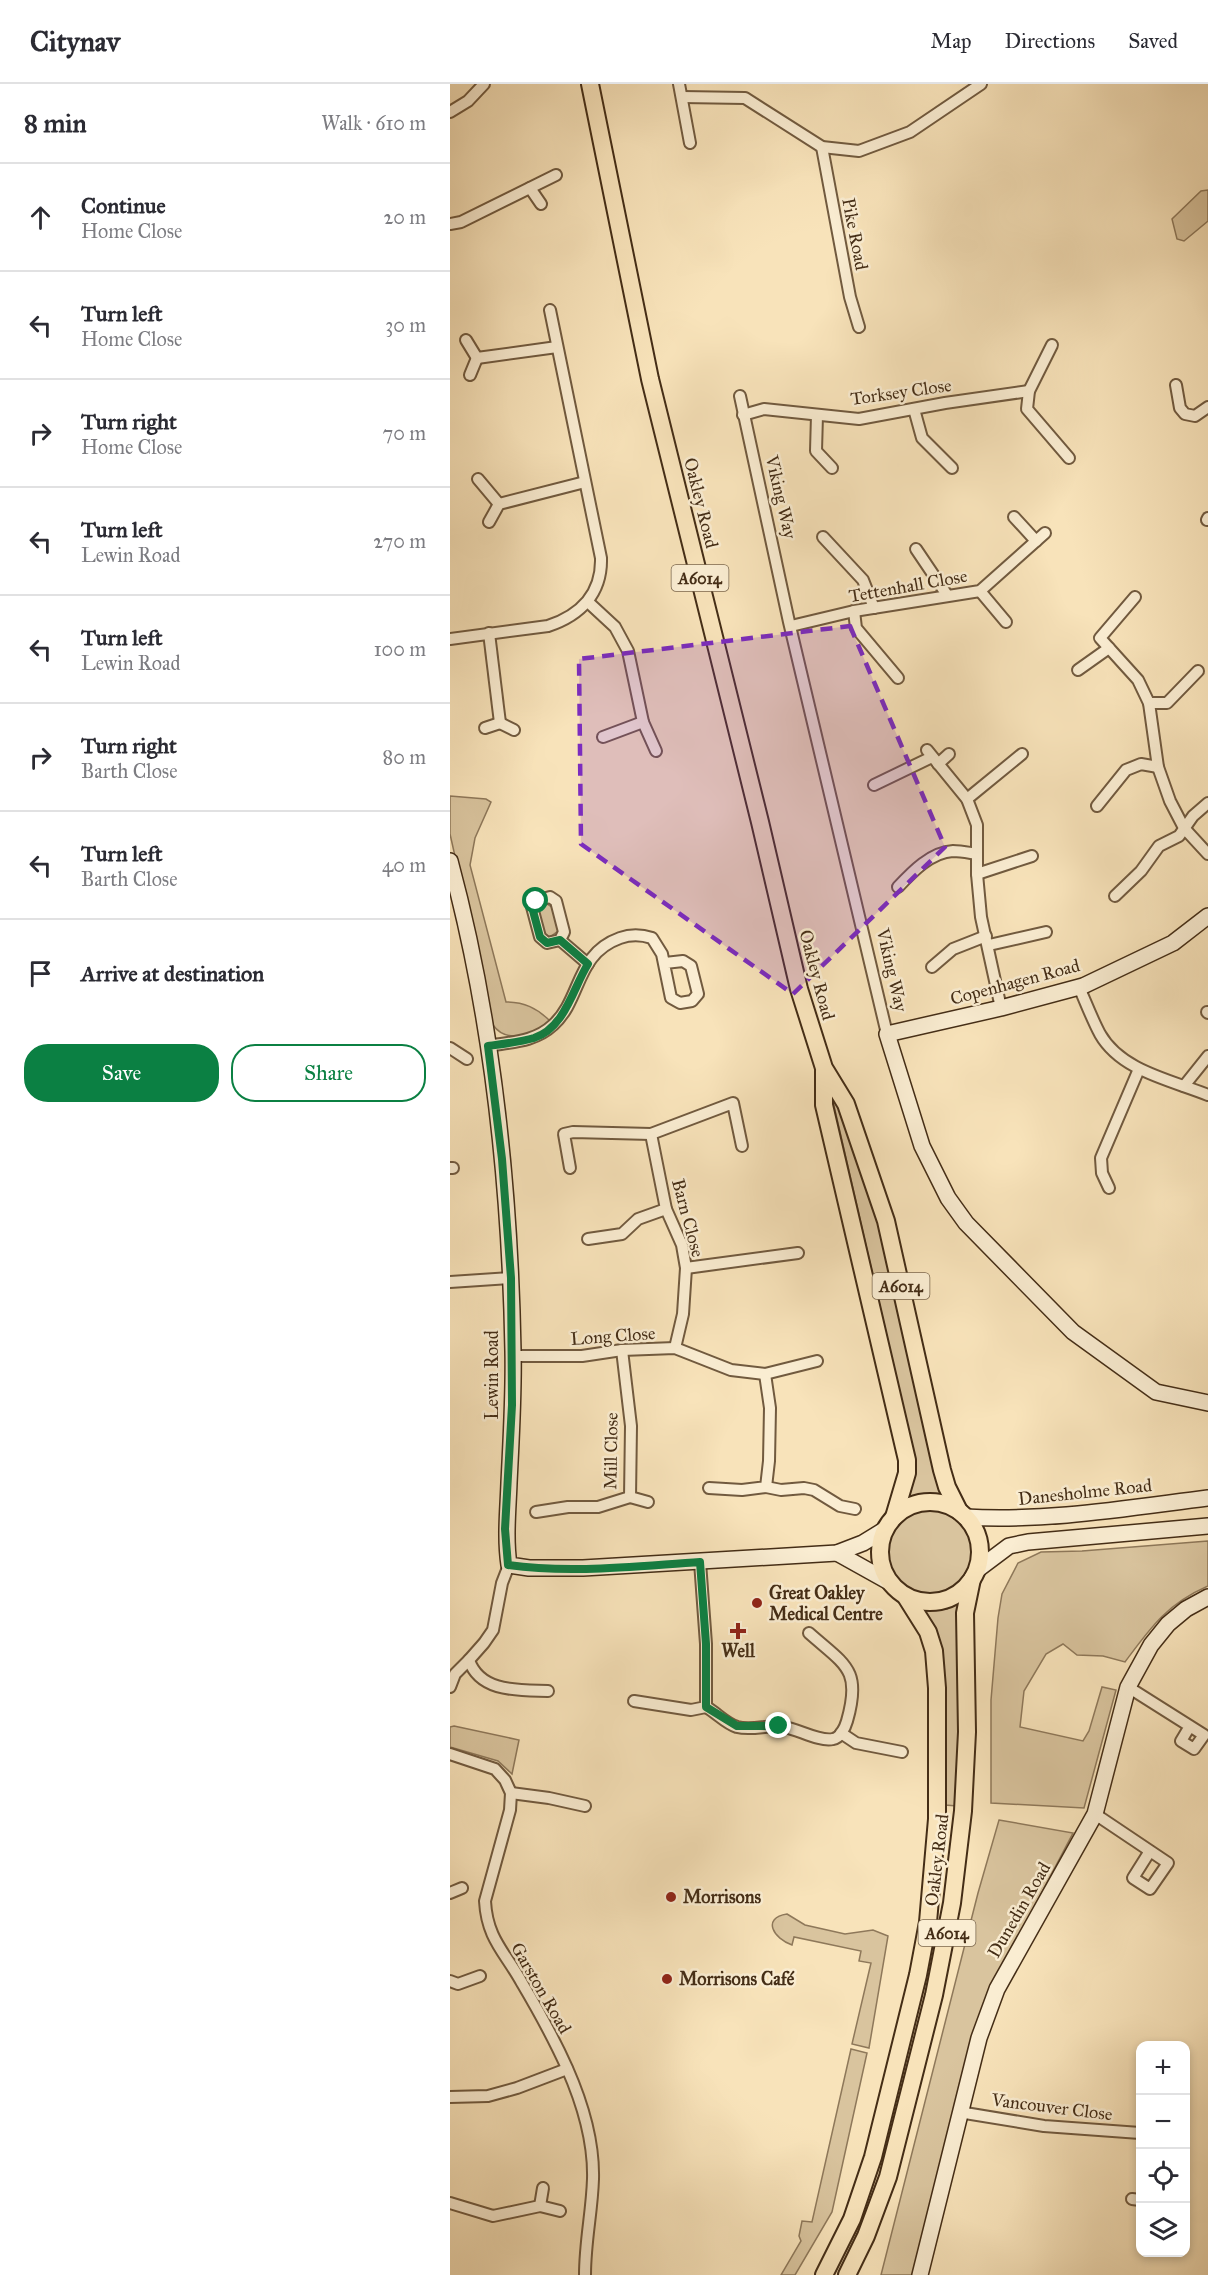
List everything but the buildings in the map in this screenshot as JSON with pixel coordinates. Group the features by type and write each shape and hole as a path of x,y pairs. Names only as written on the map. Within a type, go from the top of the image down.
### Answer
{"main road":[{"name":"Oakley Road","path":"591,84 650,379 799,989 824,1068 846,1104 886,1221 942,1470 947,1487 962,1514"},
{"name":"Oakley Road","path":"824,1068 824,1105 907,1460 907,1473 889,1524"},
{"path":"925,1503 946,1505 962,1514 974,1528 979,1541 980,1556 974,1574 962,1590 950,1598 935,1602 920,1602 906,1597 889,1582 883,1570 880,1544 889,1524 905,1508 925,1503"},
{"name":"Oakley Road","path":"847,2275 866,2236 888,2177 934,1995 952,1903 963,1811 967,1732 965,1613 974,1574"},
{"name":"Oakley Road","path":"824,2275 852,2219 873,2157 918,1975 928,1922 938,1819 937,1688 934,1651 928,1632 906,1597"}],"street":[{"path":"450,112 468,101 484,84"},
{"path":"679,84 690,143"},
{"path":"682,97 745,98 822,147 859,151 910,132 981,84"},
{"name":"Pike Road","path":"822,147 850,297 859,327"},
{"path":"450,224 461,222 556,175"},
{"path":"530,188 541,204"},
{"path":"450,639 549,626 569,617 588,602 599,579 601,558 550,310"},
{"path":"466,340 477,358"},
{"path":"1052,345 1029,392 1027,409 1069,458"},
{"path":"477,358 557,347"},
{"path":"470,375 477,358"},
{"path":"1176,385 1180,408 1185,414 1195,416 1208,407"},
{"name":"Torksey Close","path":"743,414 764,410 859,419 1029,392"},
{"name":"Viking Way","path":"740,396 791,626 887,1034 922,1146 948,1198 966,1223 1073,1332 1156,1392 1208,1403"},
{"path":"914,409 922,438 952,468"},
{"path":"817,415 816,451 832,468"},
{"path":"478,479 499,504"},
{"path":"489,522 499,504 585,482"},
{"path":"1014,518 1036,541"},
{"name":"Tettenhall Close","path":"791,626 854,611 980,591 1045,533"},
{"path":"823,537 863,580 874,608"},
{"path":"916,549 947,595"},
{"path":"980,591 1006,622"},
{"path":"1135,597 1100,638 1138,680 1149,703 1158,767 1170,801 1184,828 1208,854"},
{"path":"588,602 615,627 628,651 644,722 656,751"},
{"path":"854,611 856,628 898,678"},
{"path":"489,633 500,723"},
{"path":"1078,670 1108,648"},
{"path":"1149,703 1167,703 1198,671"},
{"path":"603,737 644,722"},
{"path":"485,728 500,723 514,730"},
{"path":"874,786 932,757 949,754"},
{"path":"967,799 1022,754"},
{"path":"932,757 967,799 977,825 977,874 981,917 1001,1008"},
{"path":"1097,806 1126,770 1141,764 1158,767"},
{"path":"1115,896 1141,871 1159,846 1179,836 1208,803"},
{"path":"898,887 915,869 939,855 952,851 977,854"},
{"path":"977,874 1032,856"},
{"name":"Lewin Road","path":"451,869 471,954 488,1046 502,1159 511,1278 513,1356 509,1488 505,1529 508,1565"},
{"name":"Copenhagen Road","path":"887,1034 1001,1008 1078,987 1173,943 1208,916"},
{"path":"932,967 953,949 1046,932"},
{"path":"488,1046 535,1038 551,1027 560,1017 588,964 602,947 614,940 635,934 652,938 665,963"},
{"path":"560,940 588,964"},
{"path":"1078,987 1101,1035 1123,1060 1139,1069 1208,1095"},
{"path":"450,1048 467,1059"},
{"path":"1184,1086 1208,1056"},
{"path":"1108,1188 1102,1173 1101,1158 1139,1069"},
{"path":"570,1168 564,1134 573,1132 651,1134 733,1103 742,1146"},
{"name":"Barn Close","path":"651,1134 666,1209 682,1245 686,1268 682,1314 675,1348"},
{"path":"588,1239 622,1234 646,1215 666,1209"},
{"path":"686,1268 798,1253"},
{"path":"450,1282 511,1278"},
{"name":"Long Close","path":"513,1356 582,1356 622,1350 675,1348 731,1370 765,1374 817,1361"},
{"name":"Mill Close","path":"536,1512 568,1506 598,1507 630,1497 631,1426 622,1350"},
{"path":"765,1374 770,1418 766,1487"},
{"path":"709,1488 742,1491 766,1487 781,1490 804,1488 814,1490 840,1506 855,1509"},
{"path":"630,1497 648,1502"},
{"name":"Danesholme Road","path":"962,1514 1005,1519 1208,1498"},
{"path":"450,1687 455,1674 493,1630 508,1565 529,1568 583,1568 837,1553 863,1543 889,1524"},
{"path":"974,1574 1009,1546 1028,1542 1208,1526"},
{"path":"837,1553 889,1582"},
{"path":"700,1562 706,1644 706,1707"},
{"name":"Dunedin Road","path":"920,2275 959,2112 979,2038 997,1989 1095,1814 1128,1687 1151,1645 1168,1624 1186,1609 1208,1597"},
{"path":"634,1701 691,1710 706,1707 737,1726 786,1727 806,1734 833,1739 841,1733 847,1720 852,1676 840,1661 809,1634"},
{"path":"469,1660 478,1675 497,1687 508,1690 548,1691"},
{"path":"1128,1687 1190,1726"},
{"path":"841,1733 856,1743 902,1752"},
{"path":"450,1754 495,1769 505,1780 511,1793 585,1806"},
{"name":"Garston Road","path":"511,1793 510,1810 485,1901 488,1923 494,1940 521,1981 567,2069 588,2133 593,2177 586,2228 585,2275"},
{"path":"1095,1814 1150,1851"},
{"path":"450,1893 462,1888"},
{"path":"450,1981 458,1984 480,1976"},
{"path":"450,2097 488,2096 517,2088 567,2069"},
{"name":"Vancouver Close","path":"959,2112 1044,2126 1136,2133"},
{"path":"540,2206 543,2188"},
{"path":"450,2203 493,2216 540,2206 560,2211"}],"highlighted area":[{"path":"850,626 945,847 793,994 581,844 579,659"}],"shaded area":[{"path":"1208,190 1208,221 1184,241 1177,239 1172,219 1201,191"},
{"path":"450,796 486,799 491,802 475,838 470,865 506,1002 530,1007 550,1021 529,1033 506,1035 493,1025 450,834"},
{"path":"542,904 553,908 558,931 550,937 544,934 537,913"},
{"path":"829,1084 864,1171 885,1245 943,1495 930,1495 909,1500 916,1463"},
{"path":"930,1510 954,1517 966,1529 973,1553 966,1577 954,1589 930,1596 906,1589 894,1577 887,1553 894,1529 906,1517"},
{"path":"1208,1541 1208,1586 1181,1601 1161,1618 1125,1662 1103,1656 1077,1655 1063,1644 1046,1654 1024,1691 1020,1727 1083,1741 1089,1731 1102,1687 1116,1690 1084,1808 991,1803 991,1700 998,1618 1002,1594 1018,1563 1041,1552"},
{"path":"958,1601 957,1645 961,1718 957,1806 945,1805 944,1688 922,1609 947,1609"},
{"path":"450,1727 519,1740 512,1774 498,1761 450,1747"},
{"path":"999,1820 1073,1833 990,1991 914,2275 881,2275 978,1893"},
{"path":"787,1914 805,1925 845,1934 873,1930 888,1936 869,2048 852,2044 871,1963 859,1961 861,1951 794,1937 792,1945 786,1942 776,1934 772,1924 779,1916"},
{"path":"851,2049 867,2053 832,2212 795,2275 781,2275 801,2241 799,2236 802,2221 812,2222"}],"place":[{"name":"Great Oakley Medical Centre","path":"757,1603"},
{"name":"Well","path":"738,1631"},
{"name":"Morrisons","path":"671,1897"},
{"name":"Morrisons Café","path":"667,1979"}],"route":[{"path":"536,901 532,907 540,937 547,943 560,940 588,964 555,1024 535,1038 488,1046 502,1159 511,1278 512,1405 505,1529 508,1565 529,1568 583,1568 700,1562 705,1613 706,1707 720,1718 737,1726 756,1728 779,1726"}]}
